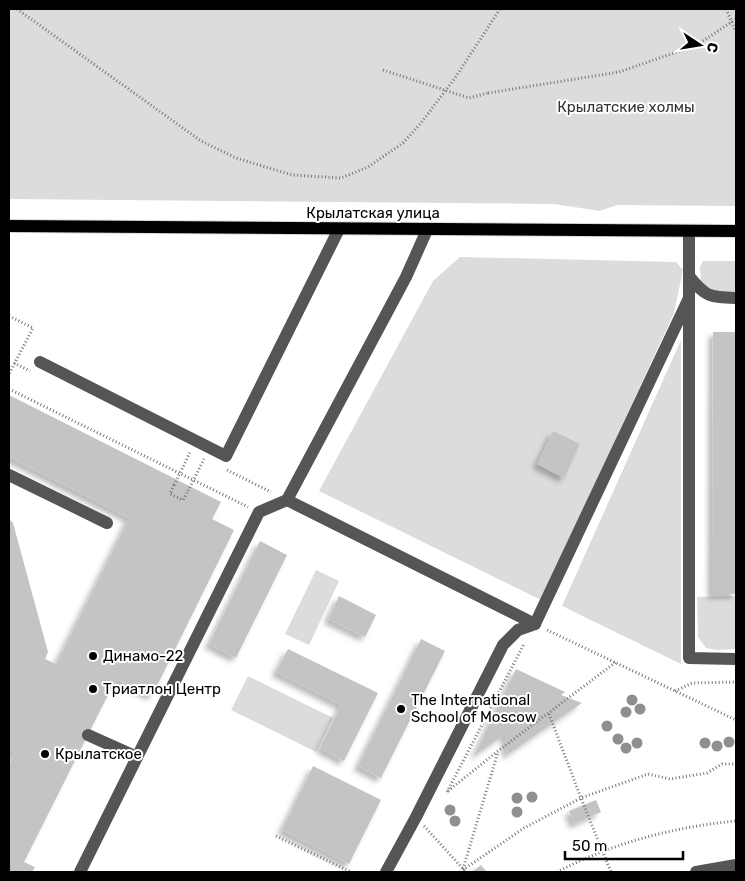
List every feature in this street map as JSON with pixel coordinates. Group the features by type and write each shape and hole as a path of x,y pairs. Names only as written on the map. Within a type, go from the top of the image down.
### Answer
{"main road":[{"name":"Крылатская улица","path":"9,226 736,231"}],"lane":[{"path":"40,362 226,456 339,229"},
{"path":"80,872 259,512 287,500 406,277 427,230"},
{"path":"689,231 689,658 736,659"},
{"path":"689,276 701,292 718,297 736,298"},
{"path":"386,872 503,645 518,630 535,624 689,298"},
{"path":"9,475 106,523"},
{"path":"287,500 535,624"},
{"path":"88,735 137,757"},
{"path":"696,872 736,865"}],"path":[{"path":"17,9 201,141 236,158 292,175 342,178 368,167 403,142 421,123 455,78 500,9"},
{"path":"726,9 736,32"},
{"path":"383,70 469,98 488,93 619,72 697,45 736,19"},
{"path":"9,316 33,328 9,374"},
{"path":"9,389 259,512"},
{"path":"190,452 170,494 183,500 204,458"},
{"path":"242,478 287,500"},
{"path":"616,662 447,792 535,624 616,662 736,720"},
{"path":"675,691 692,683 736,682"},
{"path":"549,714 580,798 611,872"},
{"path":"463,871 498,751"},
{"path":"463,871 524,828 580,798 648,774 670,779 707,773 722,764 736,764"},
{"path":"416,817 463,871"},
{"path":"557,872 602,850 654,834 688,826 736,821"},
{"path":"276,836 352,872"}],"green space":[{"name":"Крылатские холмы","path":"9,9 736,9 736,206 617,205 600,211 554,204 9,199"},
{"path":"460,257 676,262 683,270 674,313 541,600 319,491 433,281"},
{"path":"703,261 736,261 736,293 714,292 701,286 700,267"},
{"path":"681,340 681,664 562,606"},
{"path":"316,570 339,581 309,645 285,634"},
{"path":"736,596 736,649 717,650 706,648 698,637 697,597"},
{"path":"248,676 333,718 316,752 231,710"}],"building":[{"path":"713,332 736,332 736,594 712,594"},
{"path":"9,395 221,502 212,519 234,530 152,696 116,679 24,862 35,867 32,872 20,870 19,872 9,872 9,766 15,753 9,750 9,519 13,523 48,652 45,659 56,664 129,518 9,457"},
{"path":"553,431 580,444 564,478 537,464"},
{"path":"260,541 287,555 236,658 209,644"},
{"path":"339,596 376,615 365,637 328,619"},
{"name":"The International School of Moscow","path":"421,639 445,651 381,778 358,766"},
{"path":"288,649 378,693 344,761 320,748 341,705 276,672"},
{"path":"516,669 565,692 561,695 582,703 507,755 505,734 474,756"},
{"path":"313,766 381,800 349,864 282,830"},
{"path":"596,800 601,812 574,824 569,811"},
{"path":"481,865 487,872 472,872"}],"place":[{"name":"Динамо-22","path":"93,656"},
{"name":"Триатлон Центр","path":"93,689"},
{"name":"The International School of Moscow","path":"401,709"},
{"name":"Крылатское","path":"45,754"}]}
